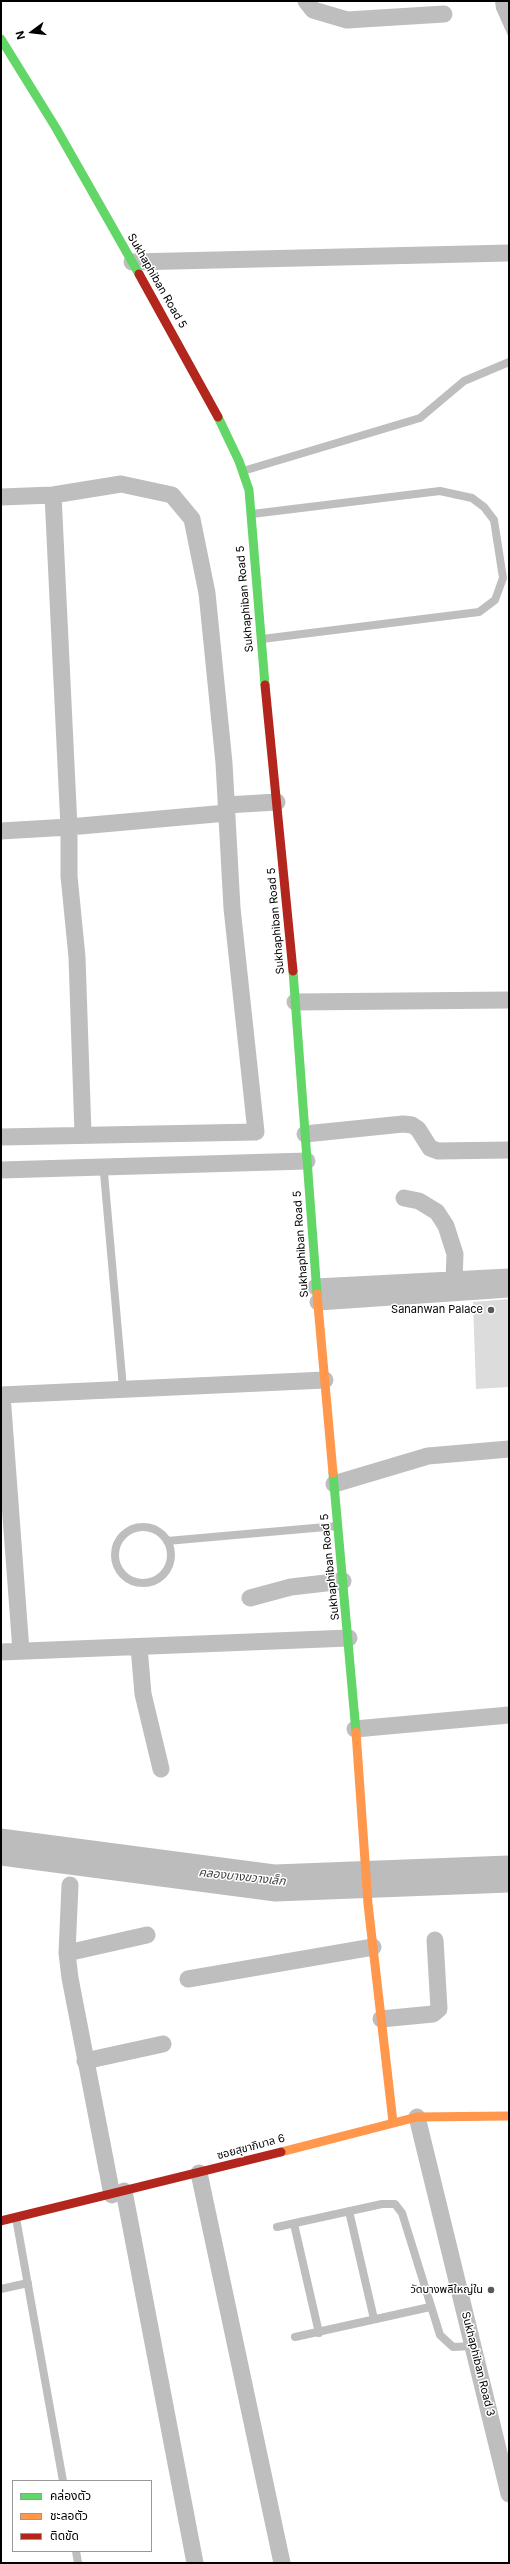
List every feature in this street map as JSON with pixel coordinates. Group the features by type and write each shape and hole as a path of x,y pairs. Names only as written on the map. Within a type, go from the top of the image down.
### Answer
{"street":[{"path":"306,1 313,10 348,20 444,14"},
{"name":"Sukhaphiban Road 5","path":"1,39 56,128 203,387 242,471 249,490 261,639 295,1002 317,1295 348,1638 368,1904 393,2122"},
{"path":"132,262 509,253"},
{"path":"1,497 52,495 121,484 172,495 192,519 208,593 227,809 232,908 256,1132 1,1136"},
{"path":"52,495 69,827 69,876 76,957 83,1134"},
{"path":"1,831 69,827 277,802"},
{"path":"295,1002 509,1000"},
{"path":"305,1134 404,1124 412,1125 418,1129 430,1148 438,1151 509,1150"},
{"path":"1,1170 307,1161"},
{"path":"404,1198 419,1201 437,1212 446,1226 455,1254 454,1280"},
{"path":"317,1295 454,1280 509,1277"},
{"path":"317,1295 509,1289"},
{"path":"21,1651 1,1395 123,1388 325,1380"},
{"path":"334,1484 428,1456 509,1449"},
{"path":"250,1598 291,1587 343,1581"},
{"path":"1,1652 348,1638"},
{"path":"138,1646 143,1694 162,1769"},
{"path":"355,1729 509,1715"},
{"path":"70,1885 67,1953 85,2061 118,2193 195,2563"},
{"path":"67,1953 147,1935"},
{"path":"381,2019 433,2014 439,2009 435,1940"},
{"path":"188,1979 373,1947"},
{"path":"85,2061 164,2044"},
{"name":"ซอยสุขาภิบาล 6","path":"1,2221 199,2173 417,2117 509,2116"},
{"name":"Sukhaphiban Road 3","path":"417,2117 509,2494"},
{"path":"199,2173 282,2563"}],"lane":[{"path":"242,471 420,418 464,381 509,362"},
{"path":"250,514 440,491 472,498 484,507 494,520 505,565 503,578 495,600 479,612 261,639"},
{"path":"104,1173 123,1388"},
{"path":"167,1541 338,1526"},
{"path":"134,1528 146,1528 158,1532 167,1541 171,1553 169,1565 162,1576 152,1582 139,1583 127,1579 119,1570 115,1558 116,1546 123,1535 134,1528"},
{"path":"277,2228 382,2204 395,2204 402,2213 430,2307 440,2335 453,2347 474,2346"},
{"path":"349,2211 374,2319"},
{"path":"16,2217 63,2480"},
{"path":"294,2224 319,2332"},
{"path":"1,2289 28,2283"},
{"path":"295,2337 430,2307"},
{"path":"76,2552 78,2563"}],"shaded area":[{"path":"495,1 509,1 509,38 496,9"}],"building":[{"path":"509,1299 509,1387 476,1389 473,1302"}],"waterway":[{"name":"คลองบางขวางเล็ก","path":"1,1847 275,1883 509,1874"}],"traffic: fast":[{"path":"1,39 56,128 139,274"},
{"path":"218,417 239,461 249,490 265,685"},
{"path":"293,971 317,1294"},
{"path":"333,1473 356,1732"}],"traffic: slow":[{"path":"317,1294 333,1473"},
{"path":"356,1732 368,1904 393,2122"},
{"path":"281,2152 417,2117 509,2116"}],"traffic: jam":[{"path":"139,274 218,417"},
{"path":"265,685 293,971"},
{"path":"1,2221 281,2152"}],"place":[{"name":"Sananwan Palace","path":"491,1310"},
{"name":"วัดบางพลีใหญ่ใน","path":"491,2290"}]}
